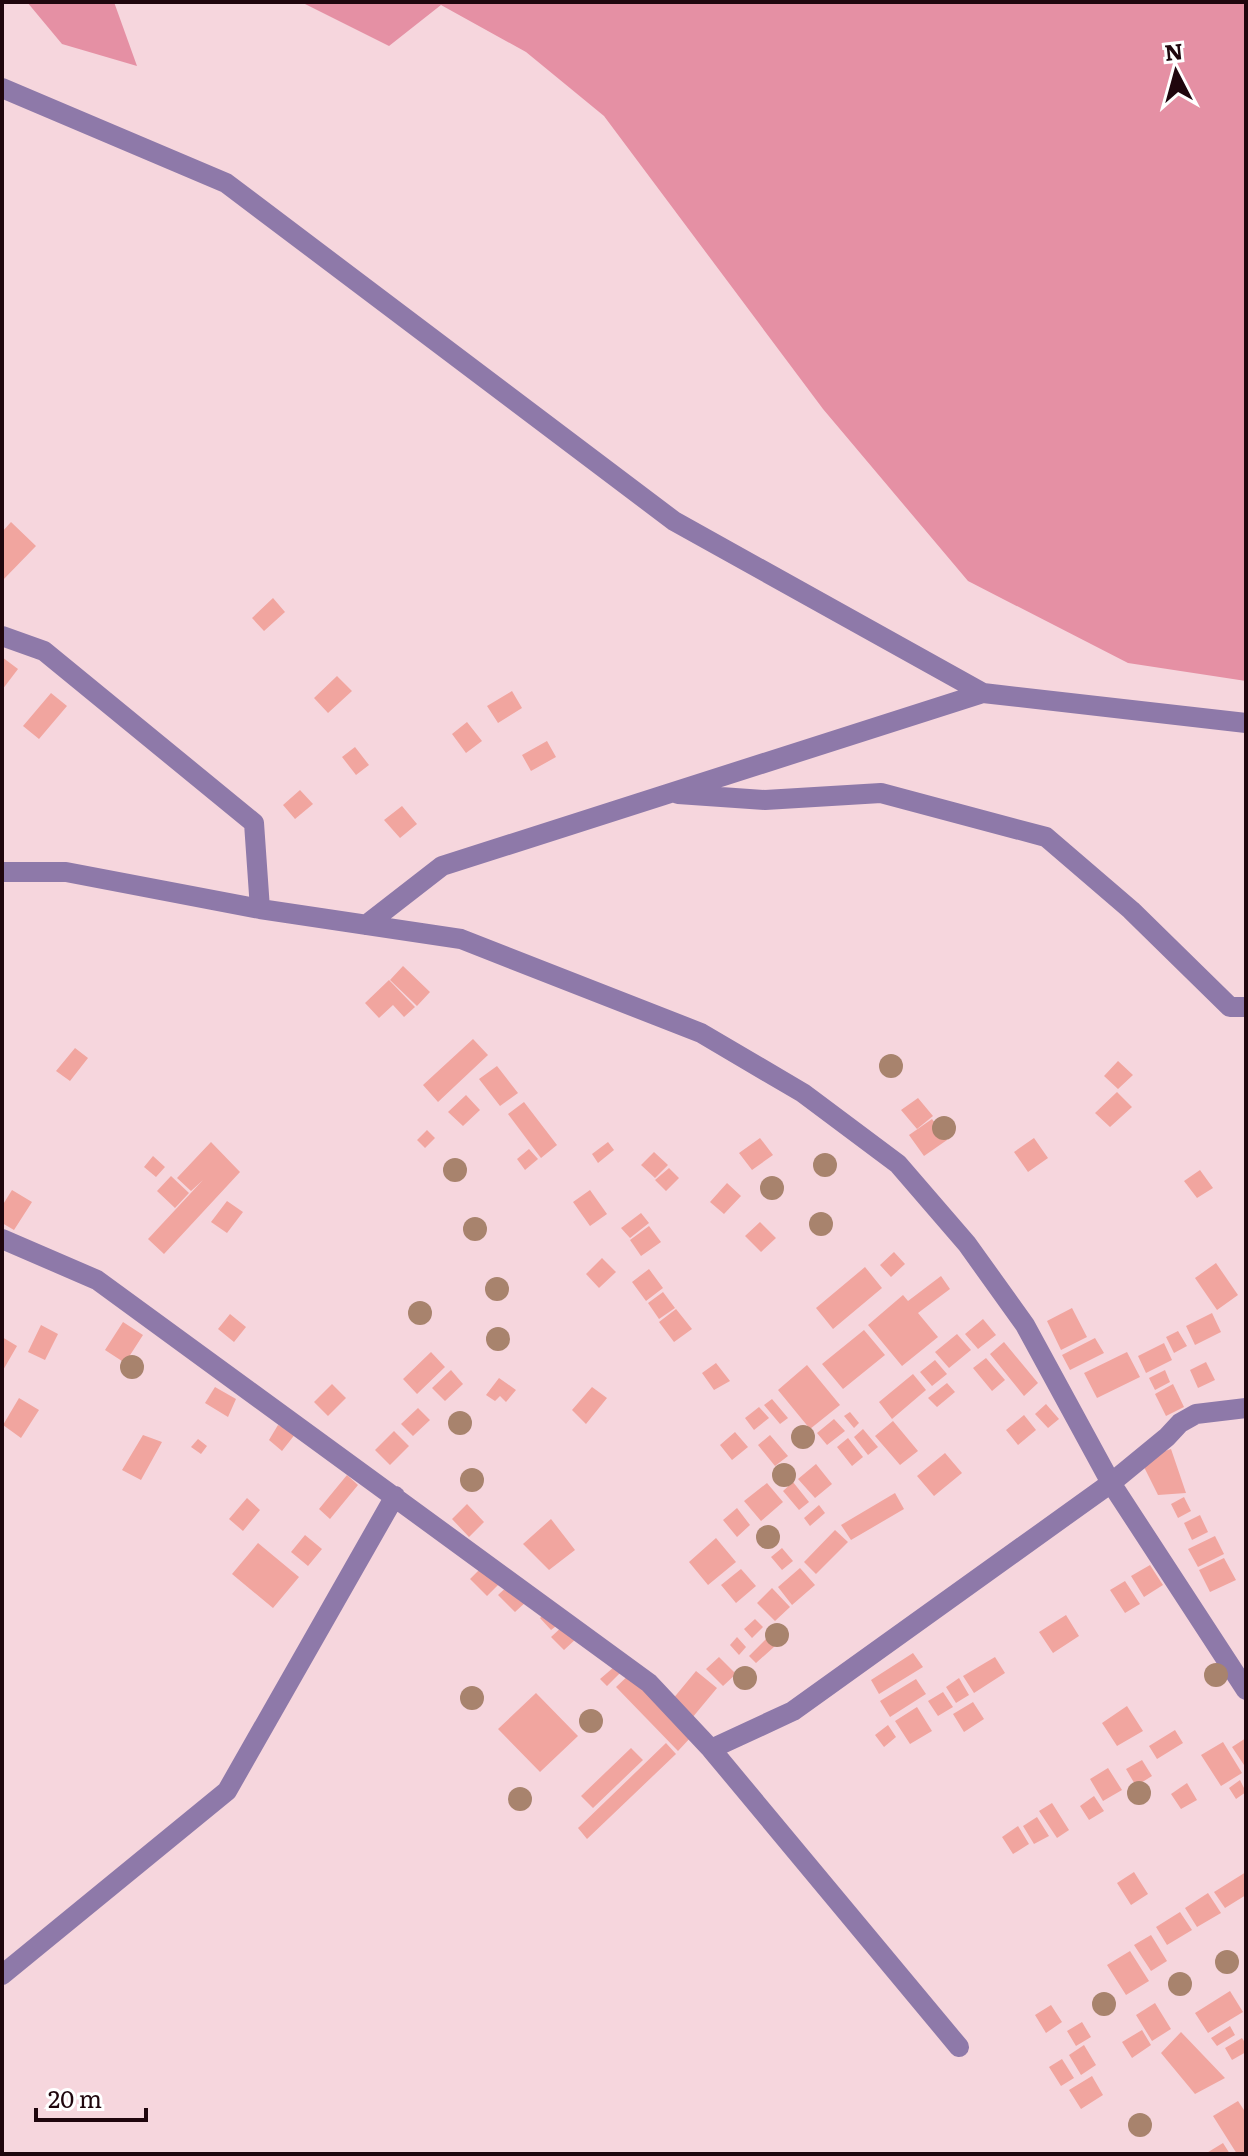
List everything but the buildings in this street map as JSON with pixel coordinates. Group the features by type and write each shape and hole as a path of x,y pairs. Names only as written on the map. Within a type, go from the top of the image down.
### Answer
{"street":[{"path":"2,88 226,183 674,521 983,693 1246,723"},
{"path":"2,636 44,651 254,823 260,909"},
{"path":"366,925 442,866 983,693"},
{"path":"666,793 765,800 881,793 1046,837 1131,910 1230,1007 1246,1007"},
{"path":"2,872 66,872 260,909 461,939 701,1033 803,1093 898,1164 967,1244 1025,1325 1111,1483 1246,1690"},
{"path":"2,1239 97,1280 649,1683 711,1749 959,2047"},
{"path":"711,1749 793,1711 1111,1483 1180,1423 1196,1414 1246,1408"},
{"path":"2,1975 227,1791 395,1496"}],"shaded area":[{"path":"27,2 114,2 137,66 62,44"},
{"path":"301,2 1246,2 1246,681 1128,663 968,581 823,409 604,116 526,52 441,5 389,46"}]}
